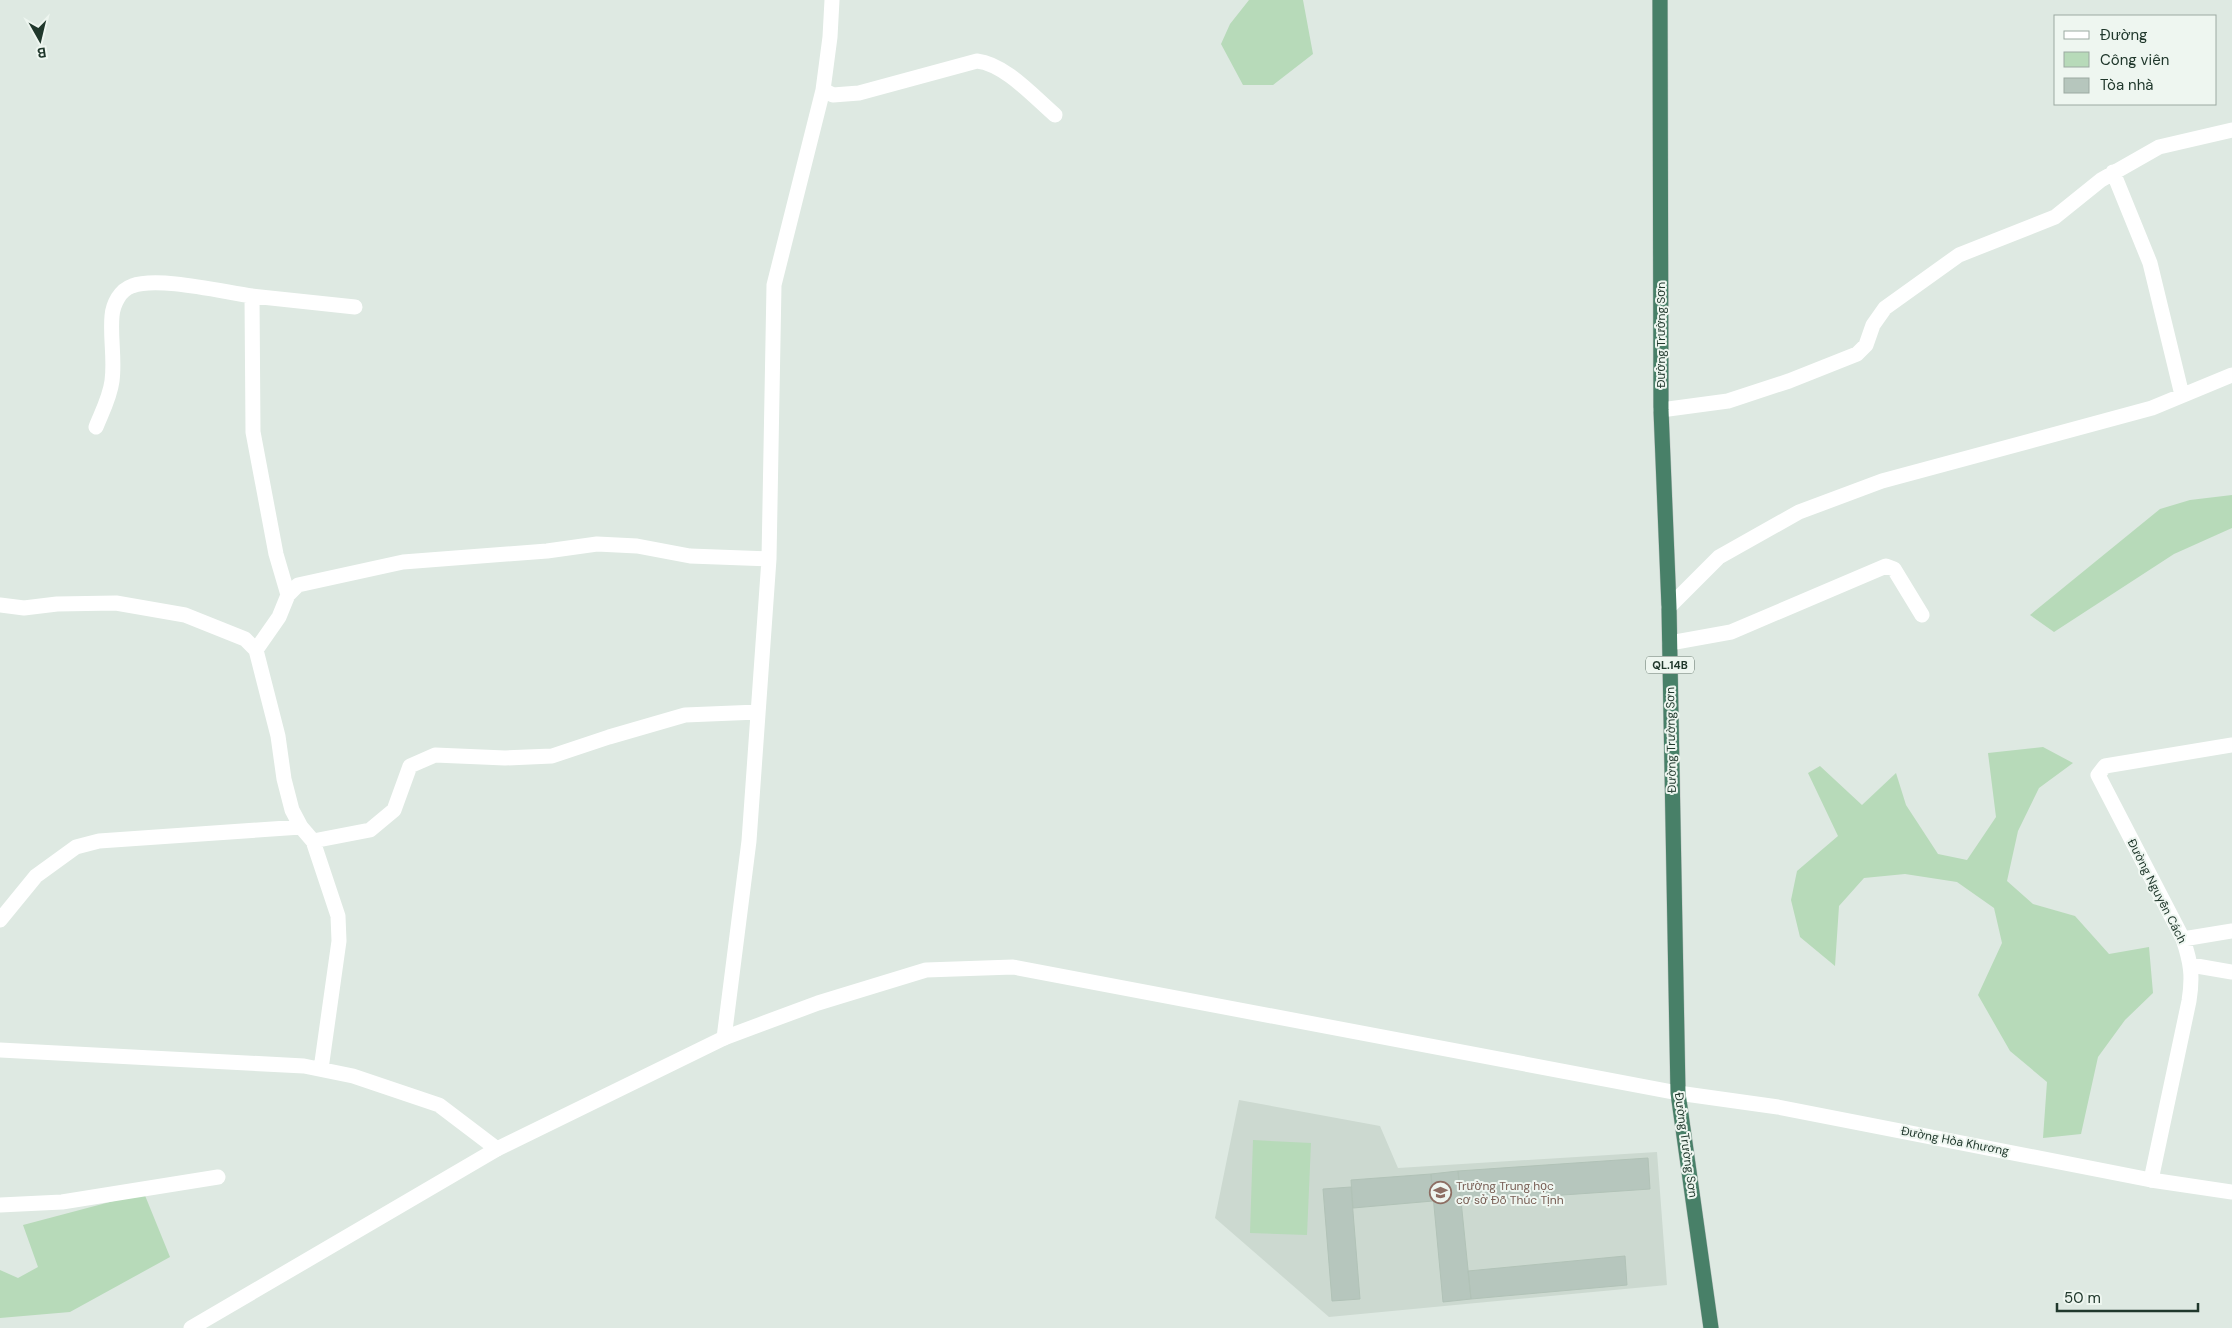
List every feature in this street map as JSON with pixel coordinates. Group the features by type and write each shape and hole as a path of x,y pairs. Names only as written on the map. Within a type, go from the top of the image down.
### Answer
{"highway":[{"name":"Đường Trường Sơn","path":"1660,0 1661,410 1670,643 1678,1093 1712,1328"}],"street":[{"path":"724,1038 749,841 769,559 774,285 823,90 830,37 832,0"},
{"path":"823,90 833,95 859,93 977,61 988,62 1005,72 1055,115"},
{"path":"1661,410 1728,401 1789,381 1857,354 1866,346 1873,325 1885,308 1959,255 2055,217 2072,200 2113,172 2159,147 2232,130"},
{"path":"2113,172 2150,262 2182,395"},
{"path":"96,427 112,382 112,315 115,303 121,294 136,285 160,283 252,296 355,307"},
{"path":"252,296 253,432 276,554 288,596"},
{"path":"1669,607 1719,557 1799,512 1882,482 2152,408 2232,374"},
{"path":"256,650 279,618 288,596 298,585 403,562 547,551 597,544 637,546 690,556 769,559"},
{"path":"1670,643 1731,632 1886,566 1894,569 1922,615"},
{"path":"0,605 24,608 56,604 116,603 185,615 245,639 256,650 278,736 284,779 292,810 301,827 313,841 338,916 339,941 320,1069"},
{"path":"313,841 370,830 394,810 410,766 435,755 505,758 552,756 685,715 758,712"},
{"name":"Đường Nguyễn Cách","path":"2151,1180 2189,1001 2192,981 2191,965 2183,939 2098,776 2105,766 2232,745"},
{"path":"0,920 36,876 76,847 99,841 301,827"},
{"path":"2183,939 2232,930"},
{"path":"2191,965 2232,972"},
{"name":"Đường Hòa Khương","path":"191,1328 497,1149 724,1038 818,1003 926,970 1013,967 1678,1093 1778,1107 2151,1180 2232,1192"},
{"path":"0,1050 304,1066 320,1069 353,1076 439,1105 497,1149"},
{"path":"0,1205 62,1202 218,1177"}],"shaded area":[{"name":"Trường Trung học cơ sở Đỗ Thúc Tịnh","path":"1239,1100 1380,1126 1398,1168 1657,1152 1667,1285 1329,1317 1215,1218"}],"green space":[{"path":"1249,0 1303,0 1313,54 1273,85 1243,85 1221,44 1230,24"},
{"path":"2232,495 2232,528 2174,554 2054,632 2030,615 2160,509 2190,500"},
{"path":"2043,747 2073,763 2039,788 2018,831 2007,881 2033,904 2075,916 2109,954 2149,947 2153,993 2125,1020 2098,1057 2081,1134 2043,1138 2047,1082 2010,1051 1978,995 2002,943 1994,908 1957,882 1905,874 1864,878 1839,906 1835,966 1800,937 1791,900 1797,871 1838,836 1808,773 1820,766 1862,805 1896,773 1906,805 1938,854 1967,860 1996,817 1988,753"},
{"path":"1253,1140 1311,1143 1307,1235 1250,1233"},
{"path":"144,1193 170,1257 70,1312 0,1318 0,1270 18,1278 38,1267 23,1225"}],"building":[{"path":"1648,1158 1650,1189 1461,1202 1458,1171"},
{"path":"1458,1171 1471,1299 1443,1302 1431,1174"},
{"path":"1431,1174 1433,1201 1353,1208 1351,1180"},
{"path":"1351,1187 1360,1299 1332,1301 1323,1189"},
{"path":"1625,1256 1627,1285 1471,1299 1468,1271"}],"place":[{"name":"Trường Trung học cơ sở Đỗ Thúc Tịnh","path":"1440,1193"}]}
